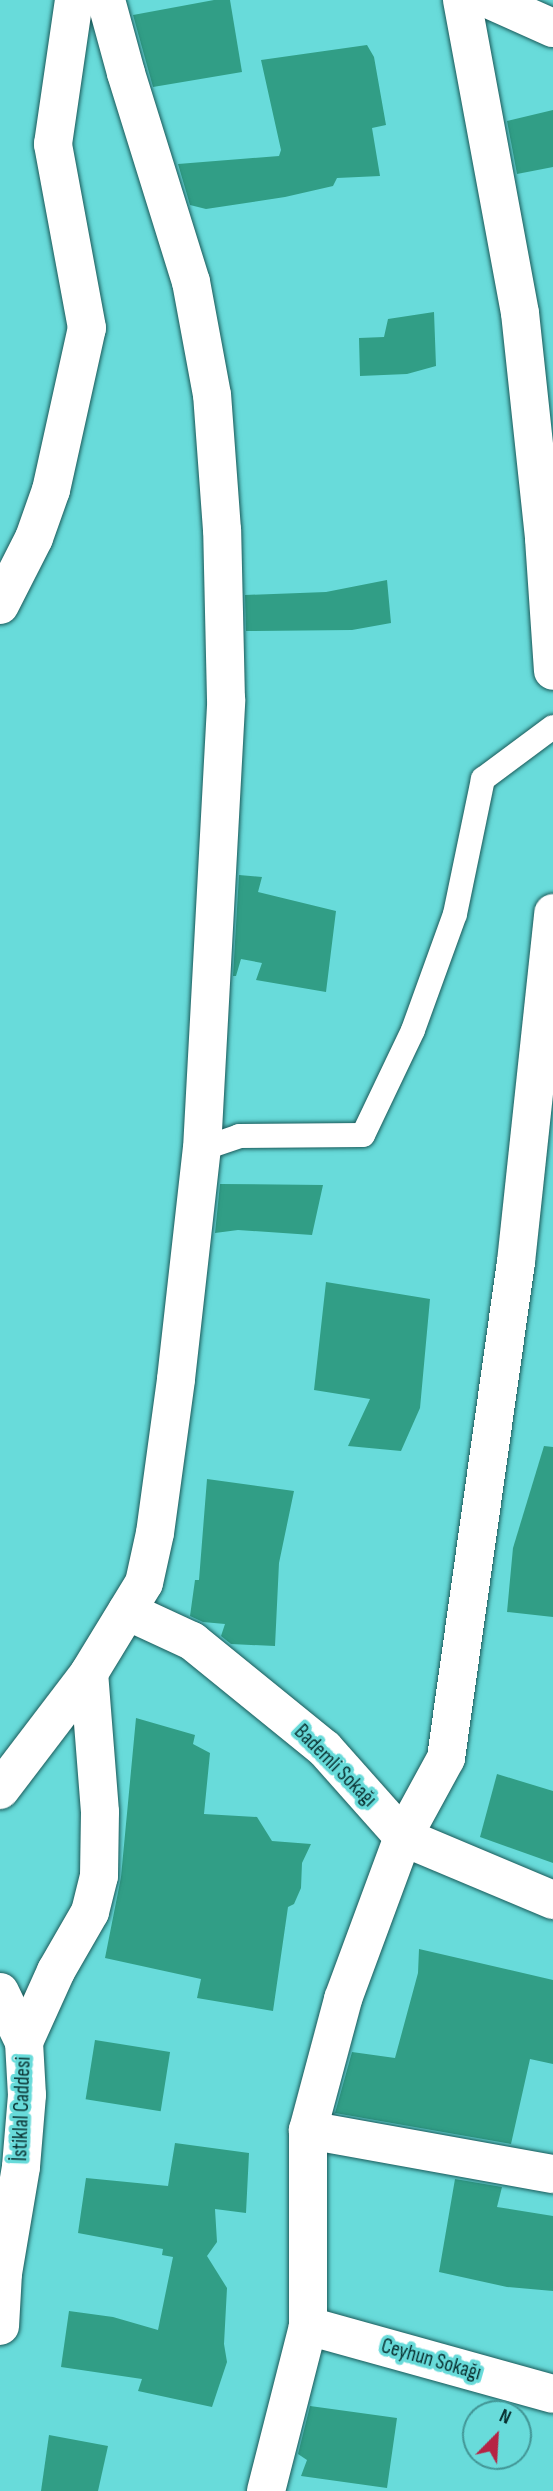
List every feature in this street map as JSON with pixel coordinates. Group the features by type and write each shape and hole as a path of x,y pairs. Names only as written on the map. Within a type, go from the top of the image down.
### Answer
{"street":[{"path":"0,605 34,538 51,490 87,328 53,144 74,0"},
{"path":"0,1790 89,1672 144,1583 155,1534 202,1149 226,700 222,530 212,395 191,282 106,0"},
{"path":"462,0 520,313 544,540 553,671"},
{"path":"490,0 553,28"},
{"path":"266,2491 309,2326 309,2130 343,1999 403,1837 446,1758 516,1262 553,914"},
{"name":"Bademli Sokağı","path":"127,1611 192,1641 325,1749 403,1837 553,1900"},
{"path":"0,2075 14,2061 56,1971 90,1912 99,1876 100,1812 89,1672"},
{"name":"İstiklal Caddesi","path":"0,1992 24,2042 26,2134 2,2265 0,2326"},
{"path":"309,2130 553,2174"},
{"name":"Ceyhun Sokağı","path":"309,2326 553,2394"}],"lane":[{"path":"202,1149 239,1136 363,1135 413,1030 455,914 483,779 553,727"}],"building":[{"path":"214,0 230,0 242,72 153,87 133,15"},
{"path":"367,45 374,57 386,125 372,128 380,176 337,178 333,186 285,197 206,209 190,205 178,164 279,156 281,150 261,60"},
{"path":"553,110 553,167 517,174 507,121"},
{"path":"434,312 436,366 407,374 360,376 359,338 384,337 388,319"},
{"path":"387,580 391,623 352,630 246,631 245,595 326,592"},
{"path":"239,875 262,877 258,892 336,911 326,992 256,980 262,963 241,959 236,976 233,976"},
{"path":"220,1184 323,1185 312,1235 238,1230 215,1233"},
{"path":"326,1282 430,1299 420,1408 401,1451 348,1446 370,1399 314,1390"},
{"path":"544,1446 553,1447 553,1617 507,1612 513,1548"},
{"path":"207,1479 294,1491 279,1563 275,1646 231,1644 221,1636 225,1624 203,1622 190,1616 195,1580 199,1580"},
{"path":"136,1718 195,1735 193,1744 210,1753 204,1814 257,1817 272,1841 311,1844 302,1863 301,1888 294,1904 288,1907 273,2011 197,1998 201,1979 105,1958 121,1877"},
{"path":"497,1774 553,1791 553,1863 480,1837"},
{"path":"419,1949 553,1980 553,2064 530,2059 511,2144 335,2113 352,2052 395,2058 418,1973"},
{"path":"95,2040 170,2052 161,2111 86,2099"},
{"path":"175,2143 249,2153 246,2213 215,2209 217,2242 207,2256 227,2288 224,2344 227,2362 212,2407 138,2391 142,2379 61,2367 69,2311 113,2317 158,2330 173,2257 162,2255 163,2249 78,2233 86,2178 168,2186"},
{"path":"455,2179 502,2187 497,2207 553,2216 553,2291 507,2287 439,2272"},
{"path":"310,2406 397,2418 387,2488 301,2476 307,2460 298,2454"},
{"path":"49,2435 108,2446 98,2491 41,2491"}]}
